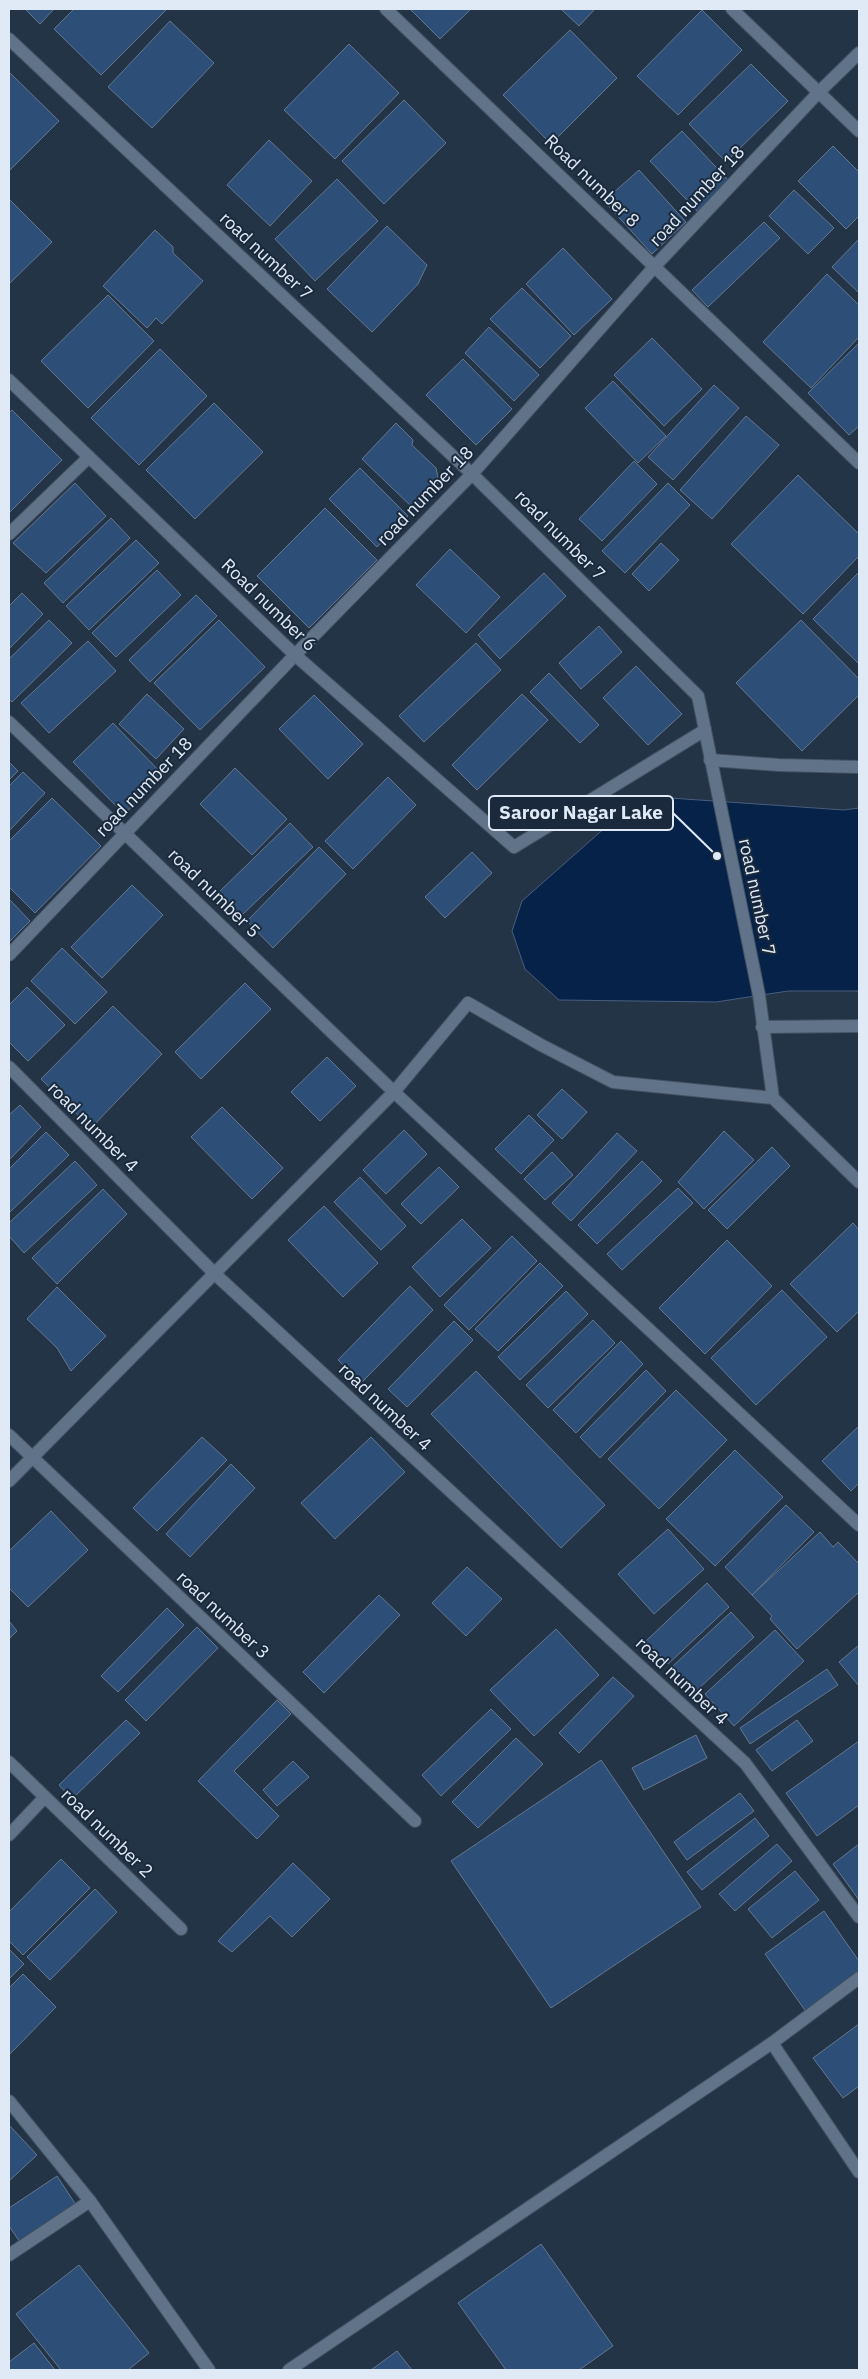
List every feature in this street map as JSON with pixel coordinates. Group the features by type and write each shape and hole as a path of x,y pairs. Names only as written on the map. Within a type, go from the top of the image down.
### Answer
{"street":[{"name":"Road number 8","path":"386,9 859,463"},
{"path":"732,9 859,131"},
{"name":"road number 7","path":"9,38 472,474 698,696 759,995 773,1098"},
{"name":"road number 18","path":"9,955 295,655 472,474 655,266 818,92 859,53"},
{"name":"Road number 6","path":"9,380 295,655 514,847 704,730"},
{"path":"9,534 89,457"},
{"name":"road number 5","path":"9,722 126,832 394,1092 859,1525"},
{"path":"710,760 779,766 859,767"},
{"path":"9,1481 394,1092 468,1003 541,1045 613,1082 773,1098 859,1182"},
{"path":"762,1027 859,1026"},
{"name":"road number 4","path":"9,1067 214,1274 745,1763 859,1917"},
{"name":"road number 3","path":"9,1435 415,1820"},
{"name":"road number 2","path":"9,1762 181,1929"},
{"path":"9,1836 44,1798"},
{"path":"289,2370 772,2043 859,1978"},
{"path":"772,2043 859,2172"},
{"path":"9,2102 90,2202 209,2370"},
{"path":"9,2256 90,2202"}],"water":[{"path":"641,796 844,810 859,808 859,991 788,991 716,1002 559,1000 525,969 512,931 522,901"}],"building":[{"path":"25,9 54,9 40,24"},
{"path":"74,9 167,9 101,75 54,29"},
{"path":"410,9 471,9 440,39"},
{"path":"561,9 595,9 579,26"},
{"path":"702,10 742,50 678,115 637,76"},
{"path":"170,21 214,63 152,128 108,87"},
{"path":"570,30 617,78 551,144 503,95"},
{"path":"349,44 399,93 335,159 284,110"},
{"path":"751,64 788,101 726,162 689,124"},
{"path":"9,72 59,121 9,171"},
{"path":"404,100 446,143 384,204 342,161"},
{"path":"682,131 730,182 698,212 650,161"},
{"path":"269,140 312,181 270,226 227,185"},
{"path":"833,146 859,172 859,216 846,229 798,181"},
{"path":"639,170 686,222 652,254 604,201"},
{"path":"337,179 378,221 315,281 275,239"},
{"path":"794,190 834,228 808,254 769,216"},
{"path":"9,199 52,242 9,284"},
{"path":"764,222 780,238 708,307 692,290"},
{"path":"387,226 427,265 418,284 372,332 327,289"},
{"path":"155,230 173,247 173,253 203,281 162,324 156,318 147,328 103,286"},
{"path":"859,239 859,293 832,267"},
{"path":"563,248 612,299 574,335 526,284"},
{"path":"827,274 859,305 859,337 811,388 763,342"},
{"path":"522,288 571,336 540,368 490,319"},
{"path":"108,295 154,341 88,408 41,361"},
{"path":"489,327 539,375 514,401 465,353"},
{"path":"652,338 702,389 664,426 614,375"},
{"path":"859,343 859,426 849,435 808,393"},
{"path":"160,349 207,396 139,465 91,418"},
{"path":"463,359 512,409 476,445 426,395"},
{"path":"613,381 666,436 638,463 585,408"},
{"path":"714,385 739,408 673,480 648,457"},
{"path":"214,403 263,452 195,519 146,470"},
{"path":"12,410 62,460 9,513 9,413"},
{"path":"746,416 779,445 712,519 680,490"},
{"path":"396,423 413,440 412,445 436,468 439,482 414,509 362,459"},
{"path":"634,461 657,484 602,541 579,519"},
{"path":"360,468 408,516 377,547 329,499"},
{"path":"798,475 859,534 859,556 803,614 731,544"},
{"path":"75,483 106,516 46,573 13,543"},
{"path":"668,483 690,505 625,573 602,551"},
{"path":"325,508 377,560 309,628 257,576"},
{"path":"111,518 130,538 63,603 44,583"},
{"path":"136,540 159,563 89,630 66,606"},
{"path":"661,543 679,560 649,591 632,574"},
{"path":"450,549 500,597 466,633 416,585"},
{"path":"157,570 181,595 116,657 92,633"},
{"path":"859,572 859,664 813,619"},
{"path":"544,573 566,596 500,659 478,635"},
{"path":"22,593 43,614 9,649 9,606"},
{"path":"196,595 217,616 150,682 129,660"},
{"path":"49,620 72,643 12,702 9,699 9,659"},
{"path":"219,620 265,667 200,730 154,683"},
{"path":"801,620 859,679 859,695 802,751 736,683"},
{"path":"599,626 622,652 581,689 559,663"},
{"path":"88,641 116,671 49,733 21,703"},
{"path":"476,643 501,670 424,742 399,716"},
{"path":"636,666 682,714 648,745 603,698"},
{"path":"549,673 599,725 580,743 530,692"},
{"path":"147,694 184,729 156,759 119,724"},
{"path":"522,694 548,720 477,790 452,765"},
{"path":"314,695 363,744 328,779 279,729"},
{"path":"113,723 164,776 124,814 73,762"},
{"path":"9,762 18,771 9,780"},
{"path":"235,768 287,819 252,855 200,804"},
{"path":"23,772 45,793 9,831 9,786"},
{"path":"388,777 416,805 353,869 325,841"},
{"path":"52,798 101,846 35,913 9,887 9,841"},
{"path":"290,823 313,847 240,917 217,894"},
{"path":"319,847 346,874 273,948 247,921"},
{"path":"472,852 492,873 445,918 425,897"},
{"path":"132,885 163,915 102,978 71,947"},
{"path":"9,899 30,921 9,942"},
{"path":"62,948 107,992 75,1024 31,981"},
{"path":"245,983 271,1009 201,1079 175,1052"},
{"path":"27,987 65,1025 28,1061 9,1042 9,1005"},
{"path":"113,1006 162,1054 91,1128 41,1079"},
{"path":"327,1057 356,1086 320,1121 291,1092"},
{"path":"562,1089 587,1112 562,1139 537,1115"},
{"path":"20,1105 41,1127 9,1160 9,1115"},
{"path":"222,1107 283,1168 252,1199 191,1137"},
{"path":"529,1115 554,1140 521,1174 495,1149"},
{"path":"404,1130 427,1154 386,1194 363,1170"},
{"path":"724,1131 754,1160 704,1209 678,1182"},
{"path":"46,1132 69,1155 9,1213 9,1169"},
{"path":"617,1133 637,1151 571,1221 552,1203"},
{"path":"772,1147 790,1166 727,1229 708,1210"},
{"path":"552,1152 573,1175 545,1200 524,1179"},
{"path":"75,1161 97,1185 24,1253 9,1236 9,1223"},
{"path":"642,1161 662,1181 597,1244 578,1225"},
{"path":"439,1167 459,1187 421,1224 401,1204"},
{"path":"360,1177 406,1226 381,1250 334,1202"},
{"path":"678,1188 693,1203 622,1270 607,1254"},
{"path":"103,1189 127,1214 57,1284 32,1258"},
{"path":"324,1206 378,1263 343,1297 288,1240"},
{"path":"462,1219 491,1248 440,1297 412,1267"},
{"path":"853,1223 859,1230 859,1311 837,1332 790,1284"},
{"path":"512,1236 537,1261 469,1330 444,1305"},
{"path":"727,1240 772,1286 705,1354 659,1308"},
{"path":"540,1263 563,1286 498,1351 475,1329"},
{"path":"410,1286 433,1310 361,1383 338,1360"},
{"path":"57,1287 106,1336 71,1371 57,1348 27,1319"},
{"path":"782,1290 827,1337 756,1405 711,1358"},
{"path":"566,1291 588,1314 520,1380 498,1357"},
{"path":"593,1320 615,1343 548,1408 526,1385"},
{"path":"454,1321 473,1340 407,1407 388,1389"},
{"path":"621,1341 643,1364 576,1433 553,1410"},
{"path":"646,1370 666,1391 600,1458 580,1437"},
{"path":"476,1371 605,1505 561,1548 431,1414"},
{"path":"676,1390 727,1440 659,1509 608,1459"},
{"path":"859,1426 859,1483 851,1491 822,1461"},
{"path":"202,1437 227,1460 157,1531 133,1508"},
{"path":"371,1437 405,1472 335,1539 301,1503"},
{"path":"735,1450 783,1497 715,1566 666,1519"},
{"path":"231,1464 255,1488 190,1557 166,1534"},
{"path":"786,1505 814,1532 752,1595 725,1567"},
{"path":"51,1511 88,1550 28,1607 9,1588 9,1551"},
{"path":"668,1529 704,1569 654,1614 618,1574"},
{"path":"820,1532 833,1547 838,1542 859,1564 859,1592 797,1649 770,1619 772,1616 752,1595"},
{"path":"467,1567 502,1599 466,1636 432,1603"},
{"path":"707,1583 729,1607 668,1664 646,1641"},
{"path":"379,1595 400,1615 324,1693 303,1672"},
{"path":"167,1608 184,1625 118,1692 101,1676"},
{"path":"731,1612 754,1637 696,1691 673,1666"},
{"path":"9,1621 17,1631 9,1639"},
{"path":"197,1627 218,1648 146,1721 125,1700"},
{"path":"556,1629 599,1675 534,1736 490,1690"},
{"path":"775,1630 804,1661 734,1726 705,1694"},
{"path":"859,1645 859,1686 839,1662"},
{"path":"827,1669 838,1685 750,1744 740,1728"},
{"path":"613,1677 634,1696 579,1753 559,1733"},
{"path":"277,1700 291,1714 234,1771 279,1816 257,1839 198,1781"},
{"path":"491,1709 511,1729 441,1796 422,1775"},
{"path":"126,1720 140,1733 72,1799 59,1785"},
{"path":"797,1720 813,1741 772,1771 756,1750"},
{"path":"696,1735 707,1758 644,1790 632,1768"},
{"path":"516,1738 543,1764 478,1828 452,1802"},
{"path":"859,1741 859,1805 817,1836 786,1793"},
{"path":"601,1760 701,1907 551,2008 451,1861"},
{"path":"293,1761 309,1777 277,1806 263,1790"},
{"path":"740,1793 754,1811 687,1860 674,1842"},
{"path":"755,1818 769,1836 702,1890 687,1872"},
{"path":"777,1844 792,1861 735,1911 719,1894"},
{"path":"859,1844 859,1900 833,1864"},
{"path":"61,1859 90,1888 23,1955 9,1941 9,1912"},
{"path":"293,1863 330,1899 292,1937 270,1916 232,1952 218,1941"},
{"path":"795,1871 819,1900 772,1938 748,1909"},
{"path":"95,1889 117,1912 50,1980 27,1957"},
{"path":"824,1911 859,1961 859,1977 807,2013 765,1954"},
{"path":"9,1949 24,1964 9,1979"},
{"path":"23,1974 56,2007 9,2055 9,1988"},
{"path":"859,2024 859,2086 843,2098 813,2058"},
{"path":"9,2125 37,2155 9,2181"},
{"path":"57,2176 78,2208 22,2245 9,2226 9,2208"},
{"path":"541,2244 613,2346 579,2370 506,2370 458,2303"},
{"path":"79,2265 149,2353 128,2370 61,2370 16,2314"},
{"path":"34,2343 55,2370 9,2370 9,2362"},
{"path":"397,2351 412,2370 371,2370"}],"place":[{"name":"Saroor Nagar Lake","path":"717,856"}]}
